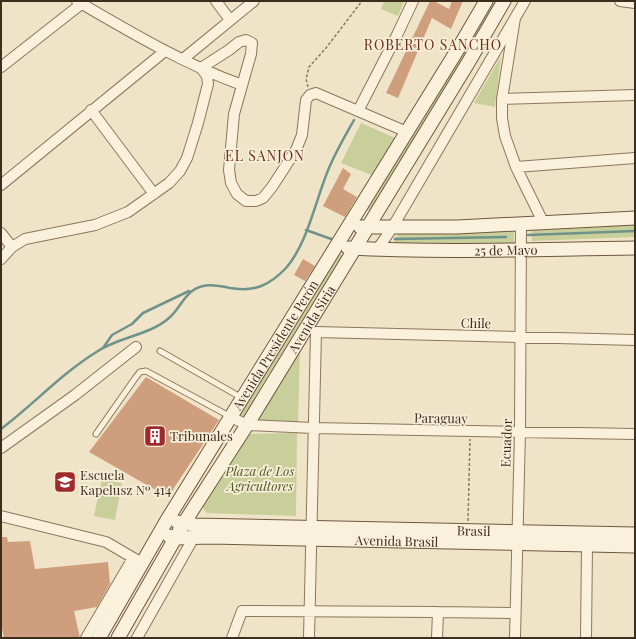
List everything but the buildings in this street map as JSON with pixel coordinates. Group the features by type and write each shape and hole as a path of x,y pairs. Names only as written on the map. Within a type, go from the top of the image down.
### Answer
{"street":[{"path":"216,1 230,20"},
{"path":"183,59 254,1"},
{"path":"358,111 413,1"},
{"path":"339,243 486,1"},
{"name":"Avenida Siria","path":"118,638 184,523 247,425 468,63 504,1"},
{"path":"377,250 392,228 525,1"},
{"path":"620,1 635,3"},
{"path":"1,67 81,2 165,50 216,75 242,85"},
{"path":"515,18 502,99 502,118 505,136 516,167 543,222"},
{"path":"202,68 239,42 246,40 252,43 251,54 234,114 229,170 231,183 234,189 237,194 246,201 256,201 262,198 272,187 296,150 302,135 306,100 310,95 316,93 407,132"},
{"path":"1,185 165,50"},
{"path":"1,259 12,247 25,239 95,225 128,212 169,183 180,171 187,158 208,84 207,76 202,68"},
{"path":"502,99 635,95"},
{"path":"91,110 154,194"},
{"path":"516,167 635,158"},
{"path":"379,208 392,228"},
{"name":"25 de Mayo","path":"349,227 521,228 543,222 635,218"},
{"name":"Ecuador","path":"515,638 514,613 520,432 521,228"},
{"path":"1,233 12,247"},
{"name":"25 de Mayo","path":"339,243 354,248 377,250 521,246 635,248"},
{"name":"Avenida Presidente Perón","path":"99,638 138,560 168,520 339,243"},
{"path":"309,638 316,332 315,313"},
{"name":"Chile","path":"316,332 635,340"},
{"path":"1,448 75,395 136,347"},
{"path":"231,416 247,425"},
{"name":"Paraguay","path":"247,425 313,428 635,434"},
{"path":"196,505 202,516 212,526"},
{"path":"2,517 106,542 138,560 86,638"},
{"name":"Avenida Brasil","path":"168,520 195,525 312,533 516,537 588,545 635,546"},
{"name":"Brasil","path":"312,533 468,530 516,537 635,534"},
{"name":"Avenida Brasil","path":"159,534 176,538 312,533"},
{"path":"137,638 194,537"},
{"path":"586,638 588,545"},
{"path":"232,638 242,611 514,613"},
{"path":"437,638 438,612"}],"lane":[{"path":"160,351 242,398"},
{"path":"96,434 136,377 140,372 146,371 231,416"}],"path":[{"path":"310,95 306,79 309,67 326,48 362,1"},
{"path":"468,530 470,431"}],"green space":[{"path":"384,1 404,1 398,16 381,9"},
{"path":"491,1 500,1 371,211 367,210 367,208"},
{"path":"501,56 495,107 474,103"},
{"path":"361,123 395,138 374,176 341,163"},
{"path":"635,223 635,237 532,241 531,228"},
{"path":"514,229 514,243 396,245 393,239 402,232"},
{"path":"339,253 344,256 245,416 240,416 239,415"},
{"path":"300,346 298,424 253,423"},
{"name":"Plaza de Los Agricultores","path":"297,433 296,516 207,513 201,506 245,434"},
{"path":"102,479 122,483 115,520 94,516"}],"waterway":[{"path":"1,429 72,369 98,351 115,342 144,332 161,324 173,314 187,295 197,288 210,285 239,289 254,288 267,283 280,274 294,258 300,246 311,220 329,168 354,120"},
{"path":"306,230 334,240"},
{"path":"528,235 635,231"},
{"path":"395,239 506,237"},
{"path":"103,348 112,335 132,324 143,313 189,291"}],"place":[{"name":"Tribunales","path":"155,436"},
{"name":"Escuela Kapelusz Nº 414","path":"65,482"}],"district":[{"name":"ROBERTO SANCHO","path":"433,45"},
{"name":"EL SANJON","path":"265,156"}]}
